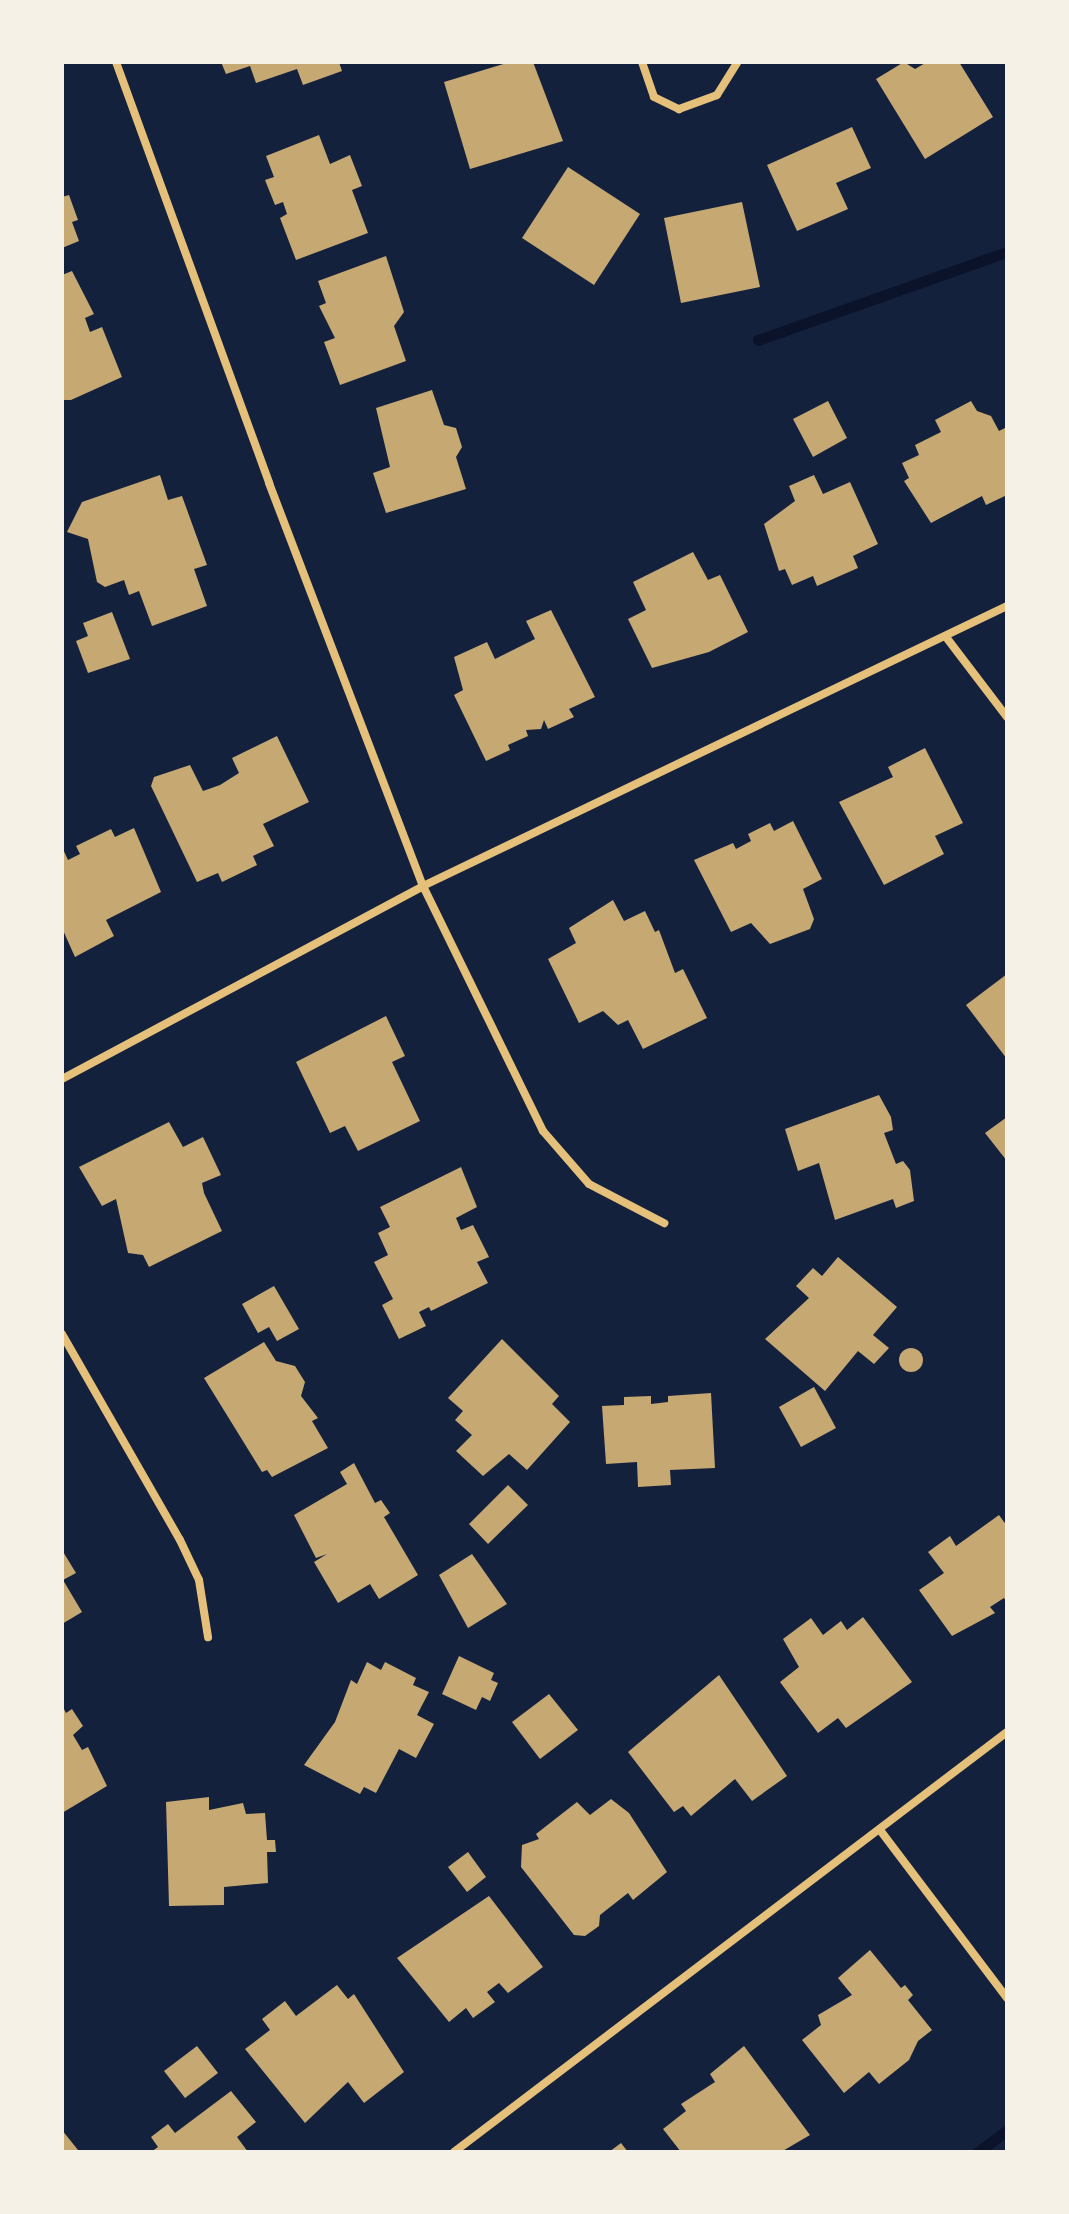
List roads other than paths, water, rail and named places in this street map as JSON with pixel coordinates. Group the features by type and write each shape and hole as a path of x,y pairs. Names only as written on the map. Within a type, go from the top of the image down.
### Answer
{"street":[{"path":"116,62 269,483 423,886 543,1131 589,1184 664,1223"},
{"path":"642,62 654,97 679,109 717,95 738,62"},
{"path":"62,1079 423,886 1007,606"},
{"path":"946,637 1007,717"},
{"path":"62,1334 180,1540 199,1580 208,1637"},
{"path":"454,2152 1007,1732"},
{"path":"880,1830 1007,1998"}],"waterway":[{"path":"758,340 1007,252"},
{"path":"978,2152 1007,2130"}]}
